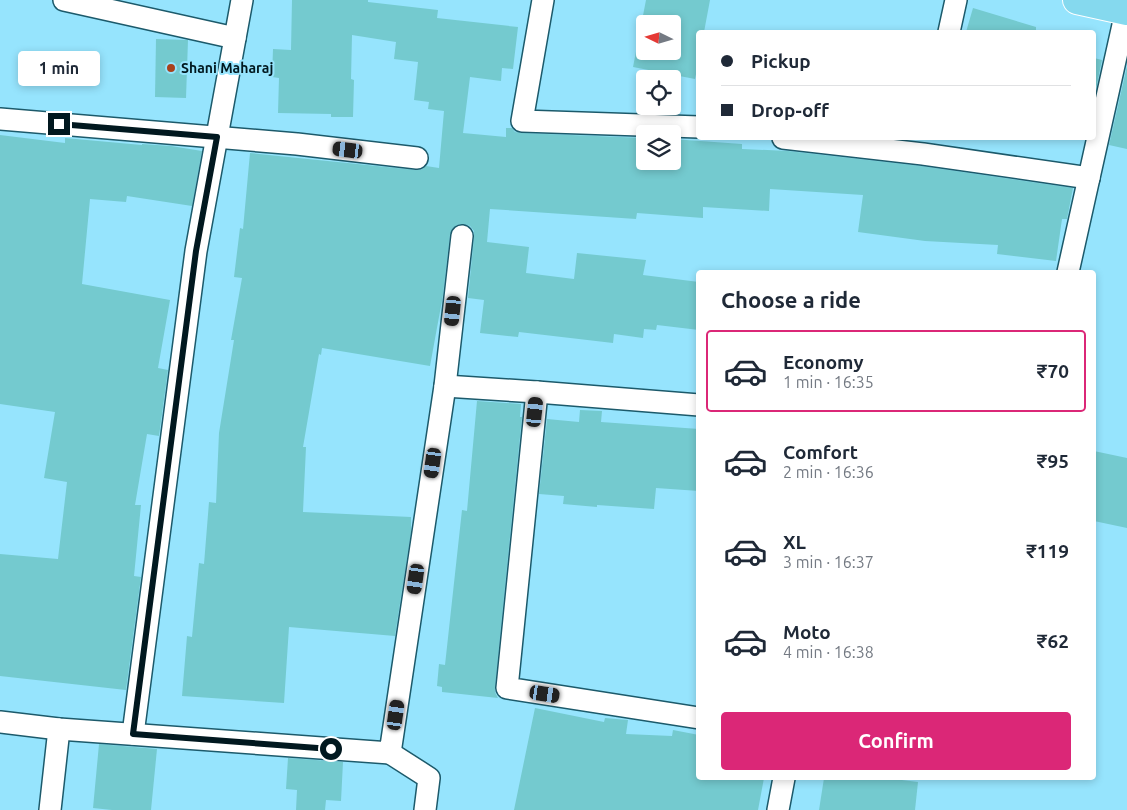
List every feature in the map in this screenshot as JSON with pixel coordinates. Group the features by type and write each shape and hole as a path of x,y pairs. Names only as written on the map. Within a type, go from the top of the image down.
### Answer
{"main road":[{"path":"1077,0 1127,9"}],"street":[{"path":"64,0 235,38"},
{"path":"133,734 196,251 242,0"},
{"path":"543,0 522,121 696,128"},
{"path":"949,30 956,0"},
{"path":"1068,270 1127,9"},
{"path":"0,119 297,144 416,158"},
{"path":"818,140 925,146 1089,178"},
{"path":"390,753 445,386 462,236"},
{"path":"445,386 696,405"},
{"path":"537,392 507,688 696,718"},
{"path":"0,722 59,729 390,753 429,778 425,810"},
{"path":"50,810 59,729"},
{"path":"778,810 784,780"}],"building":[{"path":"292,0 368,0 368,2 438,10 437,18 518,27 513,69 502,68 501,81 470,77 463,133 506,137 506,128 512,128 515,132 522,133 636,138 636,170 681,170 681,140 742,144 742,149 788,151 921,166 1073,188 1067,219 1062,219 1056,261 997,254 998,245 925,241 858,232 863,195 770,189 769,211 703,207 703,218 637,213 636,219 490,209 487,242 529,247 526,273 574,279 577,253 646,260 643,275 696,282 696,330 657,325 656,330 644,329 643,338 614,334 613,343 519,332 518,337 480,333 484,300 468,298 474,231 470,226 464,224 457,225 452,229 450,235 443,295 430,366 322,348 321,355 319,354 303,447 306,447 303,512 411,517 411,532 395,636 289,627 284,703 182,696 187,636 192,637 199,563 204,564 209,502 216,503 219,433 234,340 231,340 242,278 234,277 240,228 243,229 250,153 416,170 421,170 426,166 439,168 444,111 428,109 429,102 414,100 418,62 394,59 396,42 352,35 351,79 354,80 353,117 331,117 331,114 278,113 279,78 272,77 273,49 291,50"},
{"path":"646,0 710,0 704,30 696,30 695,79 681,76 681,70 648,70 633,67 636,52 636,60 681,60 681,15 643,15"},
{"path":"973,8 1036,27 1036,30 967,30"},
{"name":"Shani Maharaj","path":"156,39 188,40 186,98 155,97"},
{"path":"1096,58 1102,60 1096,89"},
{"path":"1127,66 1127,149 1109,145"},
{"path":"0,135 65,143 65,138 171,146 202,151 192,206 127,196 126,202 90,199 82,284 170,300 158,368 168,370 159,436 147,434 135,505 141,505 134,576 141,577 126,690 0,676 0,554 58,559 67,482 44,478 55,412 0,404"},
{"path":"477,401 521,404 520,417 522,417 495,687 498,698 442,692 442,687 437,686 439,664 445,665 462,510 467,511"},
{"path":"580,410 602,411 601,422 696,429 696,491 656,488 654,509 563,504 564,496 539,494 547,419 579,422"},
{"path":"1096,451 1127,458 1127,528 1096,521"},
{"path":"535,708 604,722 605,718 628,720 626,734 672,736 673,730 696,734 696,780 764,780 758,810 514,810"},
{"path":"99,744 157,749 151,810 93,808"},
{"path":"288,758 343,762 341,801 326,800 325,810 296,810 297,790 286,789"},
{"path":"824,780 902,780 918,782 915,810 819,810"}],"place":[{"name":"Shani Maharaj","path":"171,68"}],"route":[{"path":"59,124 217,137 196,251 133,734 331,749"}]}
